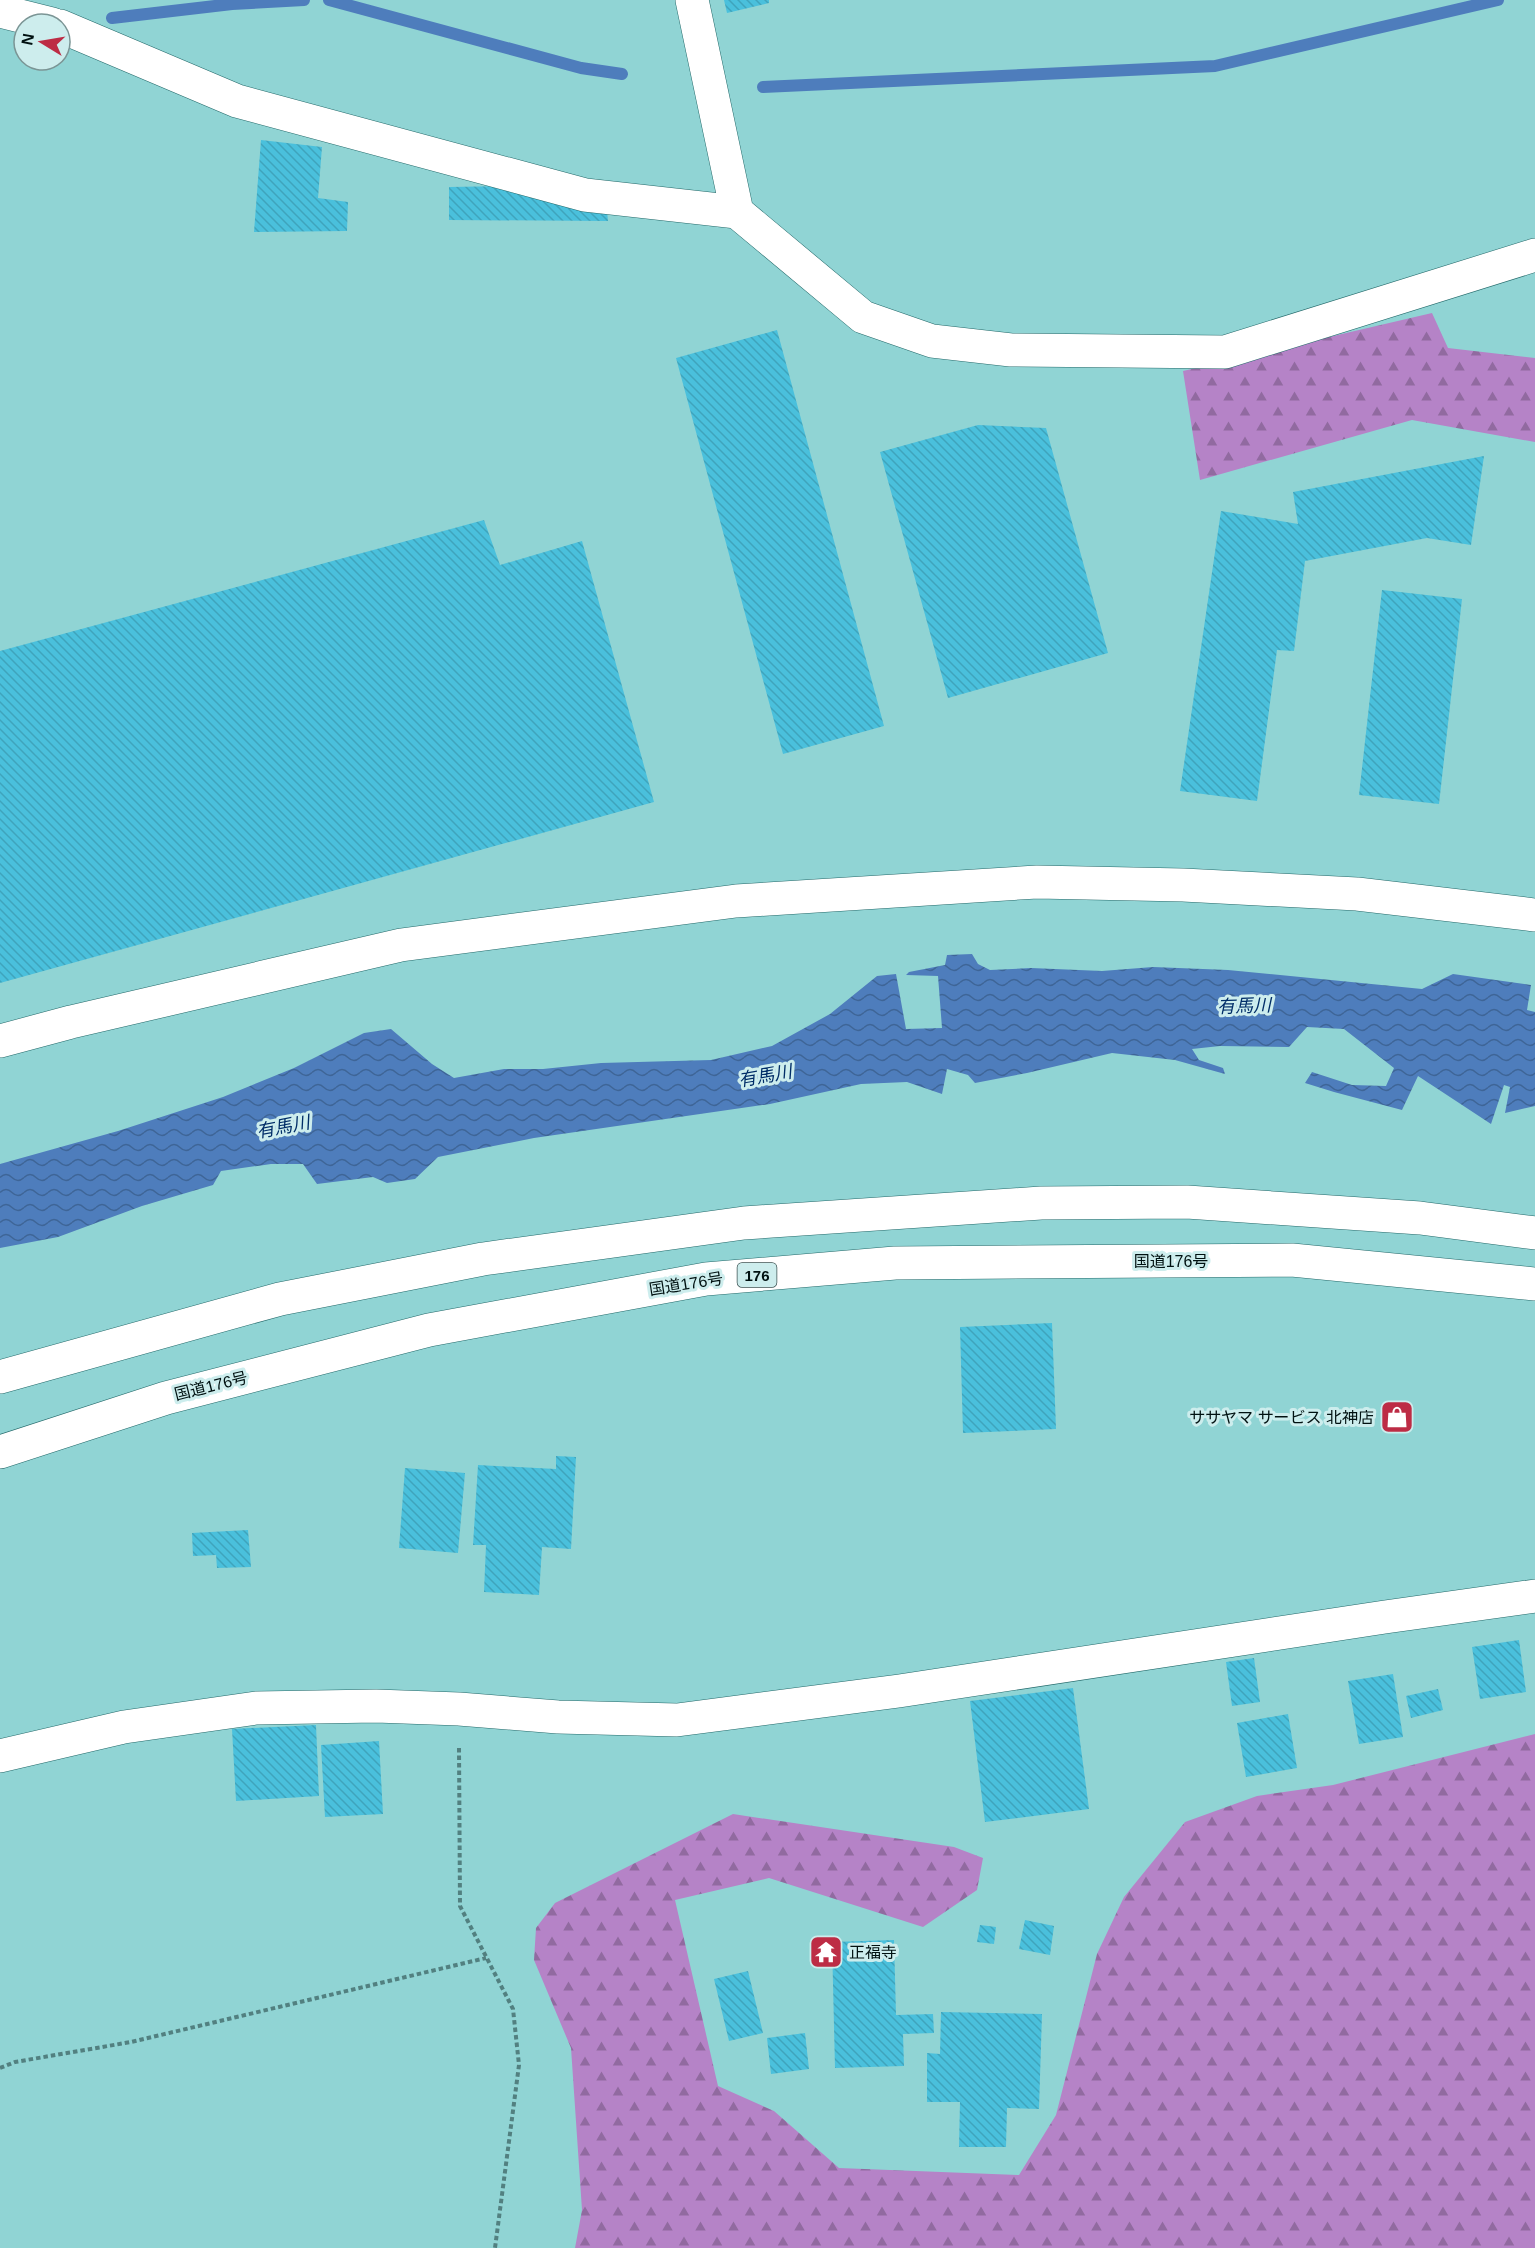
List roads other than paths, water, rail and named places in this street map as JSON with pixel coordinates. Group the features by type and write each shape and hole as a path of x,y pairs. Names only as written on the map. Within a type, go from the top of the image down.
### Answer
{"main road":[{"path":"692,0 737,212"},
{"path":"72,31 237,101 585,195 737,212 863,317 932,341 1011,350 1225,352 1535,255"},
{"path":"0,1041 71,1022 401,945 736,901 1037,882 1183,885 1357,894 1535,915"},
{"path":"0,1377 280,1299 483,1259 744,1223 1041,1203 1187,1202 1420,1218 1535,1233"},
{"name":"国道176号","path":"0,1452 166,1398 429,1330 706,1280 895,1263 1292,1260 1535,1284"},
{"path":"0,1756 124,1726 256,1708 376,1706 459,1709 558,1717 677,1720 898,1692 1535,1596"}],"water":[{"name":"有馬川","path":"972,954 978,964 990,970 1031,968 1102,971 1153,967 1228,970 1422,989 1453,974 1531,985 1527,1010 1535,1012 1535,1106 1505,1113 1510,1087 1504,1085 1491,1124 1418,1076 1402,1110 1305,1083 1312,1072 1352,1085 1386,1086 1394,1068 1344,1029 1307,1027 1289,1047 1220,1046 1192,1049 1199,1060 1223,1068 1225,1074 1175,1060 1112,1053 975,1083 968,1075 947,1069 942,1094 907,1082 861,1084 770,1104 534,1138 438,1157 415,1179 387,1183 373,1177 317,1184 303,1164 271,1164 221,1171 213,1185 142,1206 58,1237 0,1248 0,1164 118,1131 223,1097 294,1068 364,1033 391,1029 432,1064 454,1078 504,1069 711,1060 772,1046 830,1014 877,976 896,974 906,1029 942,1028 938,976 906,975 909,972 945,965 947,955"}],"waterway":[{"path":"112,18 232,4 304,0"},
{"path":"329,0 581,68 622,74"},
{"path":"763,87 1215,66 1498,0"}],"place":[{"name":"ササヤマ サービス 北神店","path":"1397,1417"},
{"name":"正福寺","path":"826,1952"}]}
